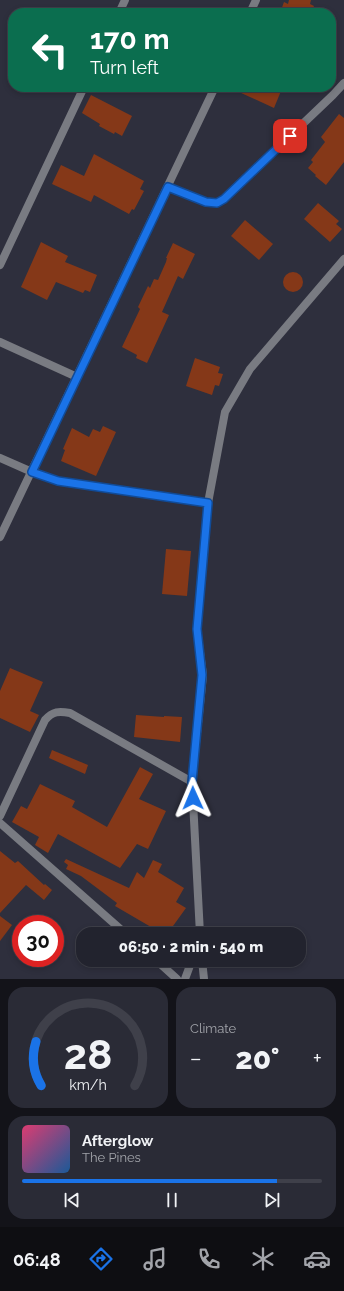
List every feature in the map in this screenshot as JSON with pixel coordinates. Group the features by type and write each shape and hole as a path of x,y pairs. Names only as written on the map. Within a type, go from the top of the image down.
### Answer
{"street":[{"path":"336,92 344,83"},
{"path":"0,265 82,92"},
{"path":"0,537 213,92"},
{"path":"168,187 206,202 217,203 224,199 336,92"},
{"path":"200,927 192,782 202,675 197,629 208,503 226,412 250,369 344,259"},
{"path":"0,342 77,377"},
{"path":"0,458 32,472 58,481 208,503"},
{"path":"0,816 45,720 50,714 58,711 70,713 192,782"},
{"path":"0,823 118,927"},
{"path":"164,967 177,979"},
{"path":"185,979 189,967"},
{"path":"203,967 204,979"}],"building":[{"path":"289,0 311,0 310,4 314,6 313,8 282,8 284,2 288,4"},
{"path":"239,92 281,92 274,108"},
{"path":"91,95 132,116 122,136 115,132 114,134 99,126 100,124 82,113"},
{"path":"339,114 344,118 344,162 326,185 308,168 313,162 311,160 325,142 321,137"},
{"path":"94,154 144,181 140,189 144,191 134,210 132,209 129,214 94,195 91,202 52,184 61,165 84,176"},
{"path":"318,203 339,221 336,224 342,229 330,242 304,219"},
{"path":"245,220 273,244 259,260 231,236"},
{"path":"41,242 68,256 65,262 97,275 90,292 85,290 83,293 56,282 47,300 21,287"},
{"path":"173,243 195,254 183,279 178,276 162,312 169,315 147,363 136,358 137,355 122,347 140,309 138,307 148,286 150,288 154,279 158,280"},
{"path":"293,272 300,275 303,282 300,289 293,292 286,289 283,282 286,275"},
{"path":"195,358 220,367 218,373 223,374 219,386 215,385 212,395 186,386"},
{"path":"103,426 116,432 96,476 61,461 65,450 63,449 72,428 89,437 93,429 100,432"},
{"path":"166,549 191,551 187,596 162,594"},
{"path":"10,668 43,682 30,711 39,715 30,732 0,718 0,691"},
{"path":"136,715 182,717 180,742 134,737"},
{"path":"52,750 88,765 85,774 49,758"},
{"path":"140,767 153,774 139,799 166,811 148,849 137,844 120,868 58,834 48,853 35,845 39,837 12,822 21,806 27,809 40,784 75,801 72,807 107,827"},
{"path":"0,851 15,863 18,861 44,885 45,884 52,890 44,900 26,885 0,913"},
{"path":"66,859 129,888 137,872 144,878 153,860 162,864 158,872 184,888 176,902 186,908 173,926 174,927 151,927 115,906 117,903 81,876 66,869 68,865 64,862"},
{"path":"0,916 12,925 0,941"}],"route":[{"path":"193,798 192,782 202,675 197,629 208,503 58,481 32,472 168,187 206,202 217,203 224,199 290,136"}]}
